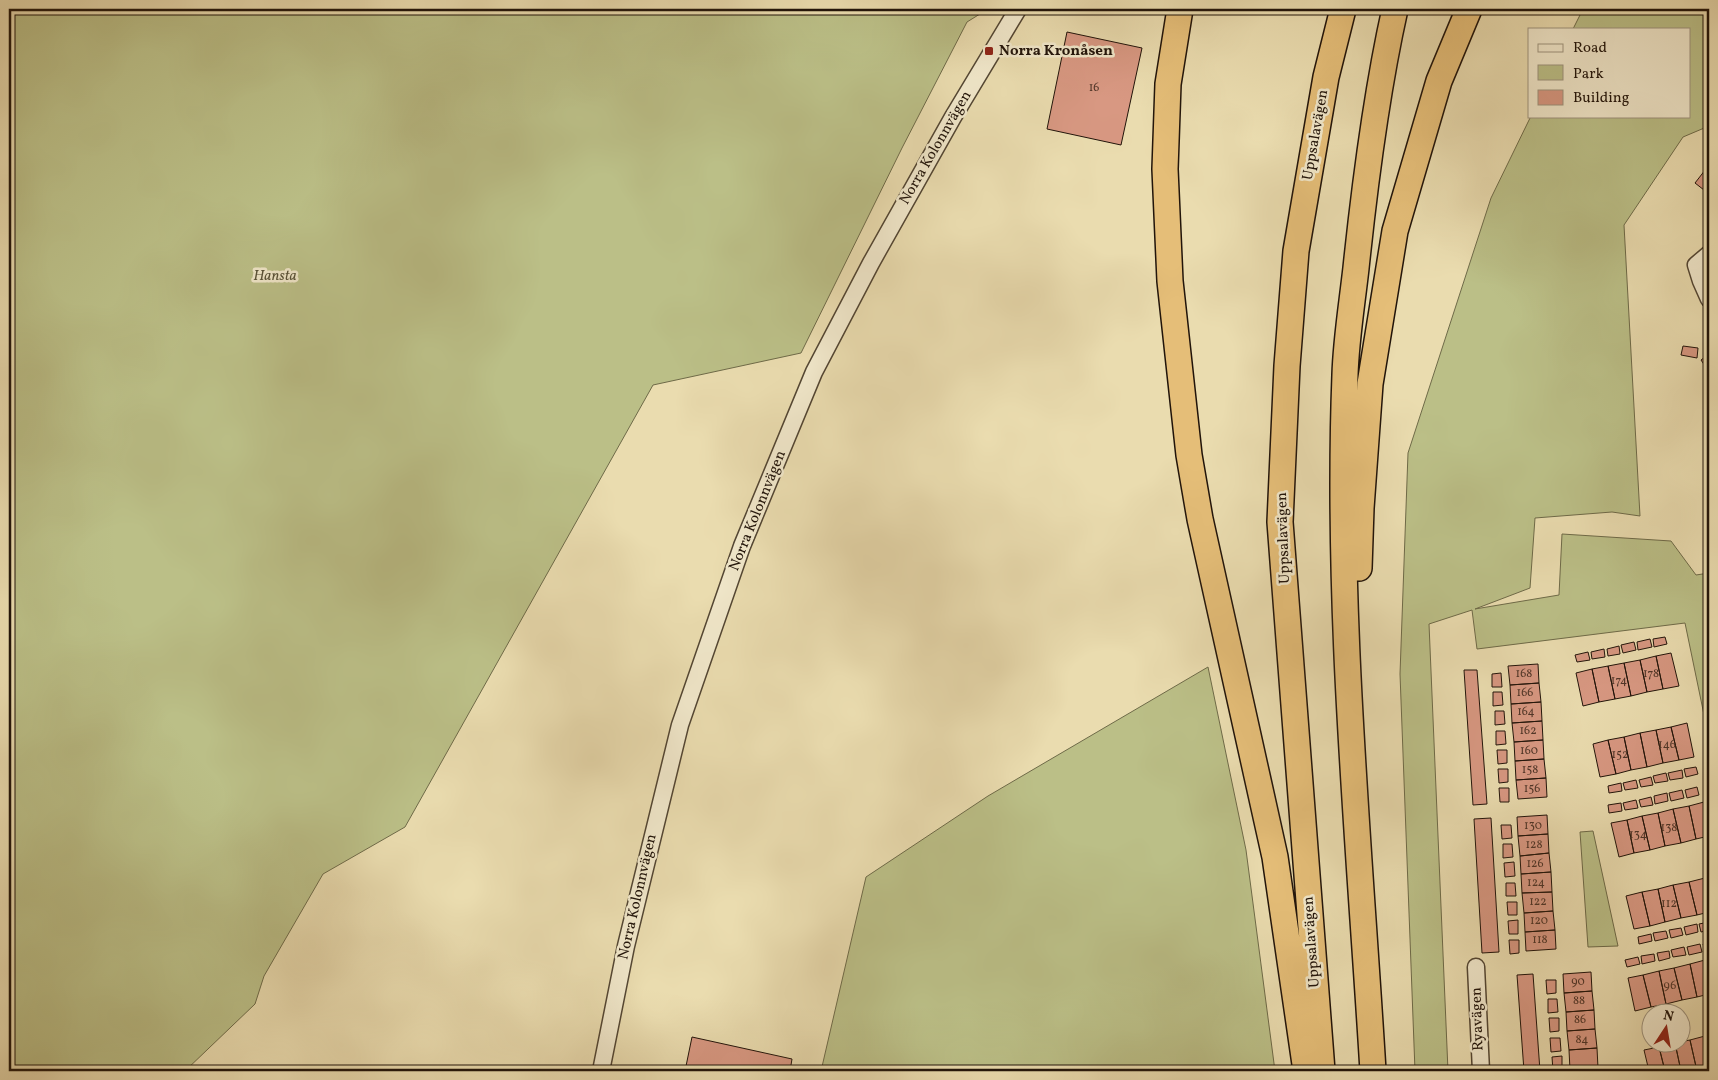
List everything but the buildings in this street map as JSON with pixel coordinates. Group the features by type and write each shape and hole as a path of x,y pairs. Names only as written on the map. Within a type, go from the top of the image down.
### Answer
{"highway":[{"path":"1180,9 1168,84 1165,168 1170,281 1189,455 1200,519 1276,857 1306,1071"},
{"name":"Uppsalavägen","path":"1322,1071 1280,522 1287,366 1296,251 1326,77 1343,9"},
{"path":"1373,1071 1349,698 1342,532 1345,372 1364,194 1388,40 1395,9"},
{"path":"1349,698 1357,650 1361,508 1370,384 1395,231 1439,81 1469,9"}],"street":[{"name":"Norra Kolonnvägen","path":"601,1071 626,946 680,725 742,546 814,372 933,151 1018,9"},
{"path":"1709,254 1696,265 1709,299"},
{"name":"Ryavägen","path":"1476,966 1481,1071"}],"green space":[{"name":"Hansta","path":"9,9 988,9 967,22 902,148 801,353 653,385 405,827 323,874 264,976 255,1004 185,1071 9,1071"},
{"path":"1583,9 1709,9 1709,126 1683,137 1624,225 1640,516 1612,512 1535,518 1530,588 1475,609 1559,595 1562,534 1671,541 1696,575 1709,573 1709,739 1685,623 1477,649 1472,610 1429,624 1448,1071 1415,1071 1400,674 1408,453 1491,198 1530,118 1690,118 1690,28 1574,28"},
{"path":"1208,667 1246,850 1275,1071 821,1071 866,877 988,796"},
{"path":"1593,831 1618,946 1588,947 1580,832"}],"place":[{"name":"Norra Kronåsen","path":"989,51"}]}
